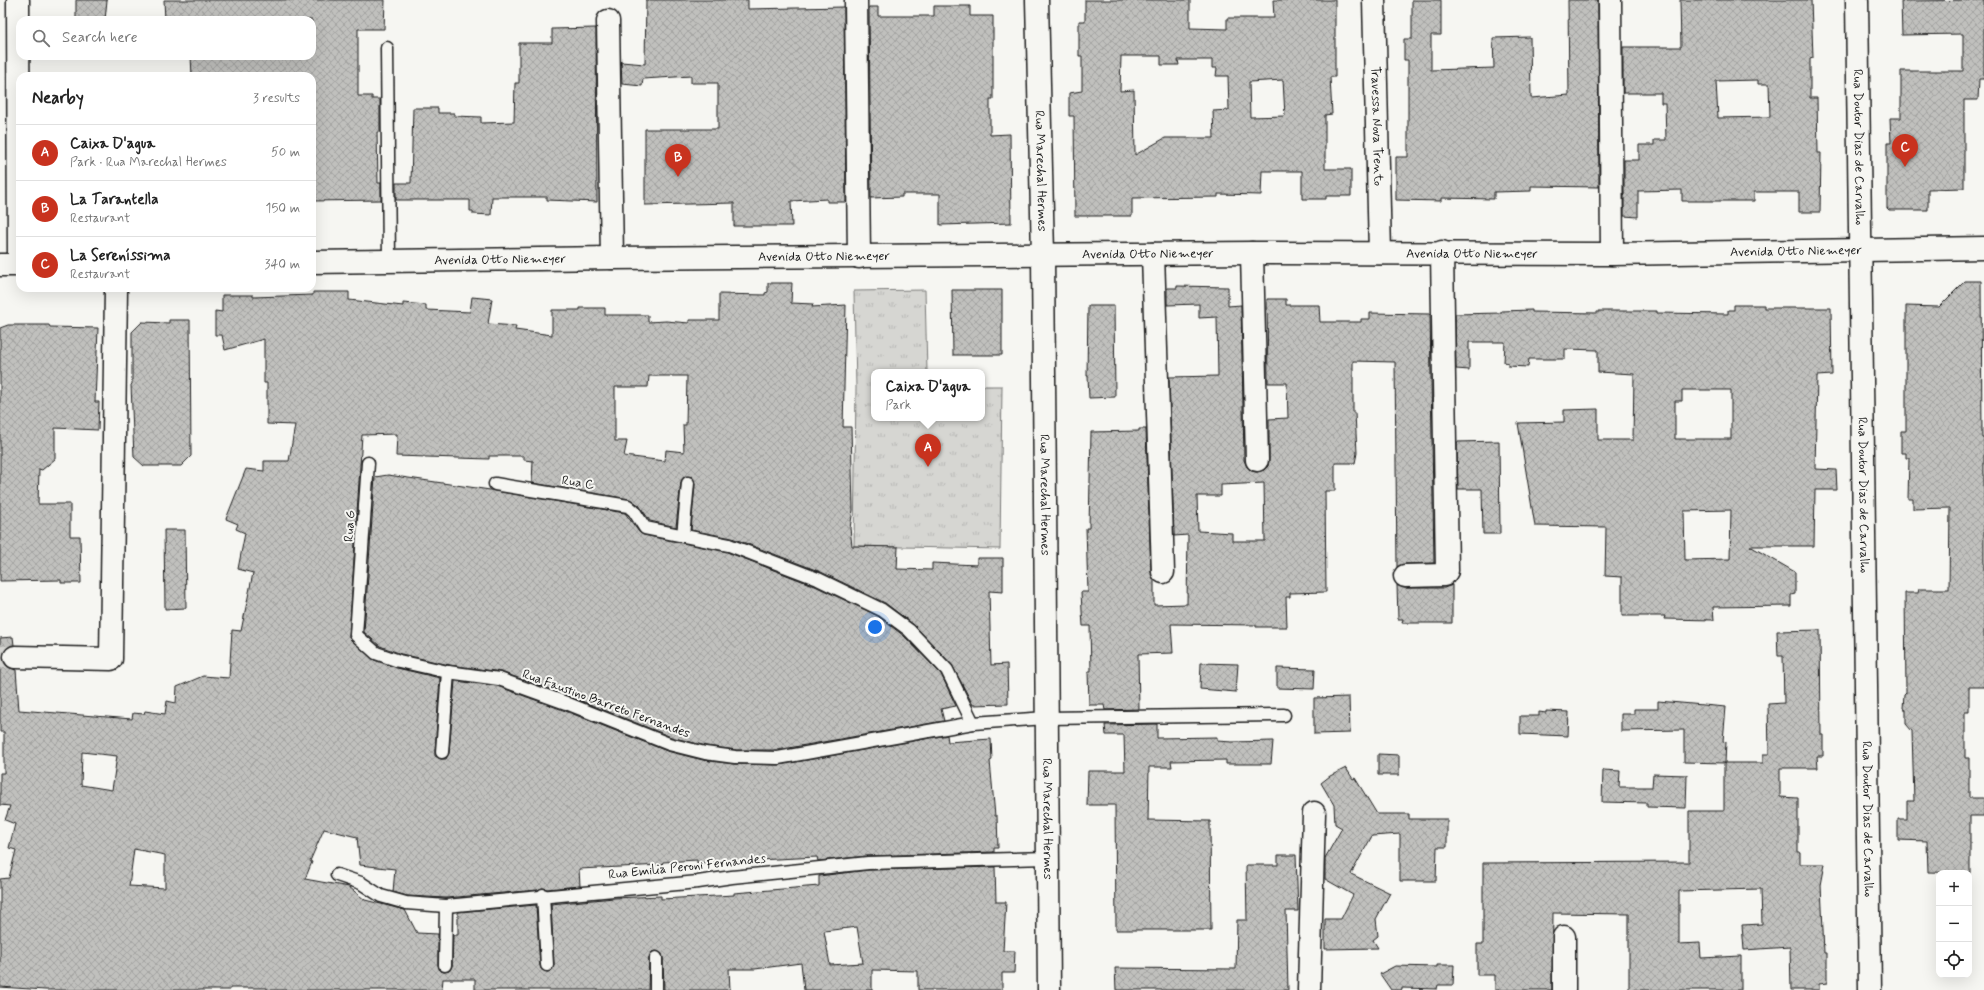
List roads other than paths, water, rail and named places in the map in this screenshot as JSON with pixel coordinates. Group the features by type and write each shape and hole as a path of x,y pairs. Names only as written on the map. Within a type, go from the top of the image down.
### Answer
{"street":[{"path":"18,0 18,16"},
{"path":"856,0 860,257"},
{"name":"Rua Marechal Hermes","path":"1037,0 1042,255 1049,990"},
{"name":"Travessa Nova Trento","path":"1374,0 1380,252"},
{"path":"1610,0 1612,254"},
{"name":"Rua Doutor Dias de Carvalho","path":"1857,0 1859,249 1870,990"},
{"path":"608,21 612,258"},
{"path":"17,60 17,72"},
{"path":"13,265 16,106"},
{"name":"Avenida Otto Niemeyer","path":"316,262 1380,252 1612,254 1984,248"},
{"path":"1405,576 1444,575 1447,571 1442,252"},
{"path":"1252,253 1257,460"},
{"path":"1153,254 1163,572"},
{"path":"15,657 111,659 116,292"},
{"path":"1309,990 1314,813"},
{"path":"1564,937 1564,990"}],"lane":[{"path":"387,48 389,261"},
{"name":"Rua G","path":"356,636 368,463"},
{"name":"Rua C","path":"495,484 625,505 632,508 645,528 683,536"},
{"path":"688,484 683,536 729,545 785,566 882,610 909,630 947,670 973,724"},
{"name":"Rua Faustino Barreto Fernandes","path":"356,636 376,653 399,661 448,672 499,679 566,703 669,744 705,753 735,757 778,758 973,724 1046,718 1284,715"},
{"path":"442,752 448,672"},
{"name":"Rua Emilia Peroni Fernandes","path":"337,875 361,883 381,896 406,903 446,906 542,895 698,882 868,863 1047,858"},
{"path":"542,895 547,965"},
{"path":"445,965 446,906"},
{"path":"656,958 656,990"}],"tunnel":[{"path":"0,657 15,657"}],"place":[{"name":"La Sereníssima","path":"1905,167"},
{"name":"La Tarantella","path":"678,177"},
{"name":"Caixa D'agua","path":"928,467"}]}
